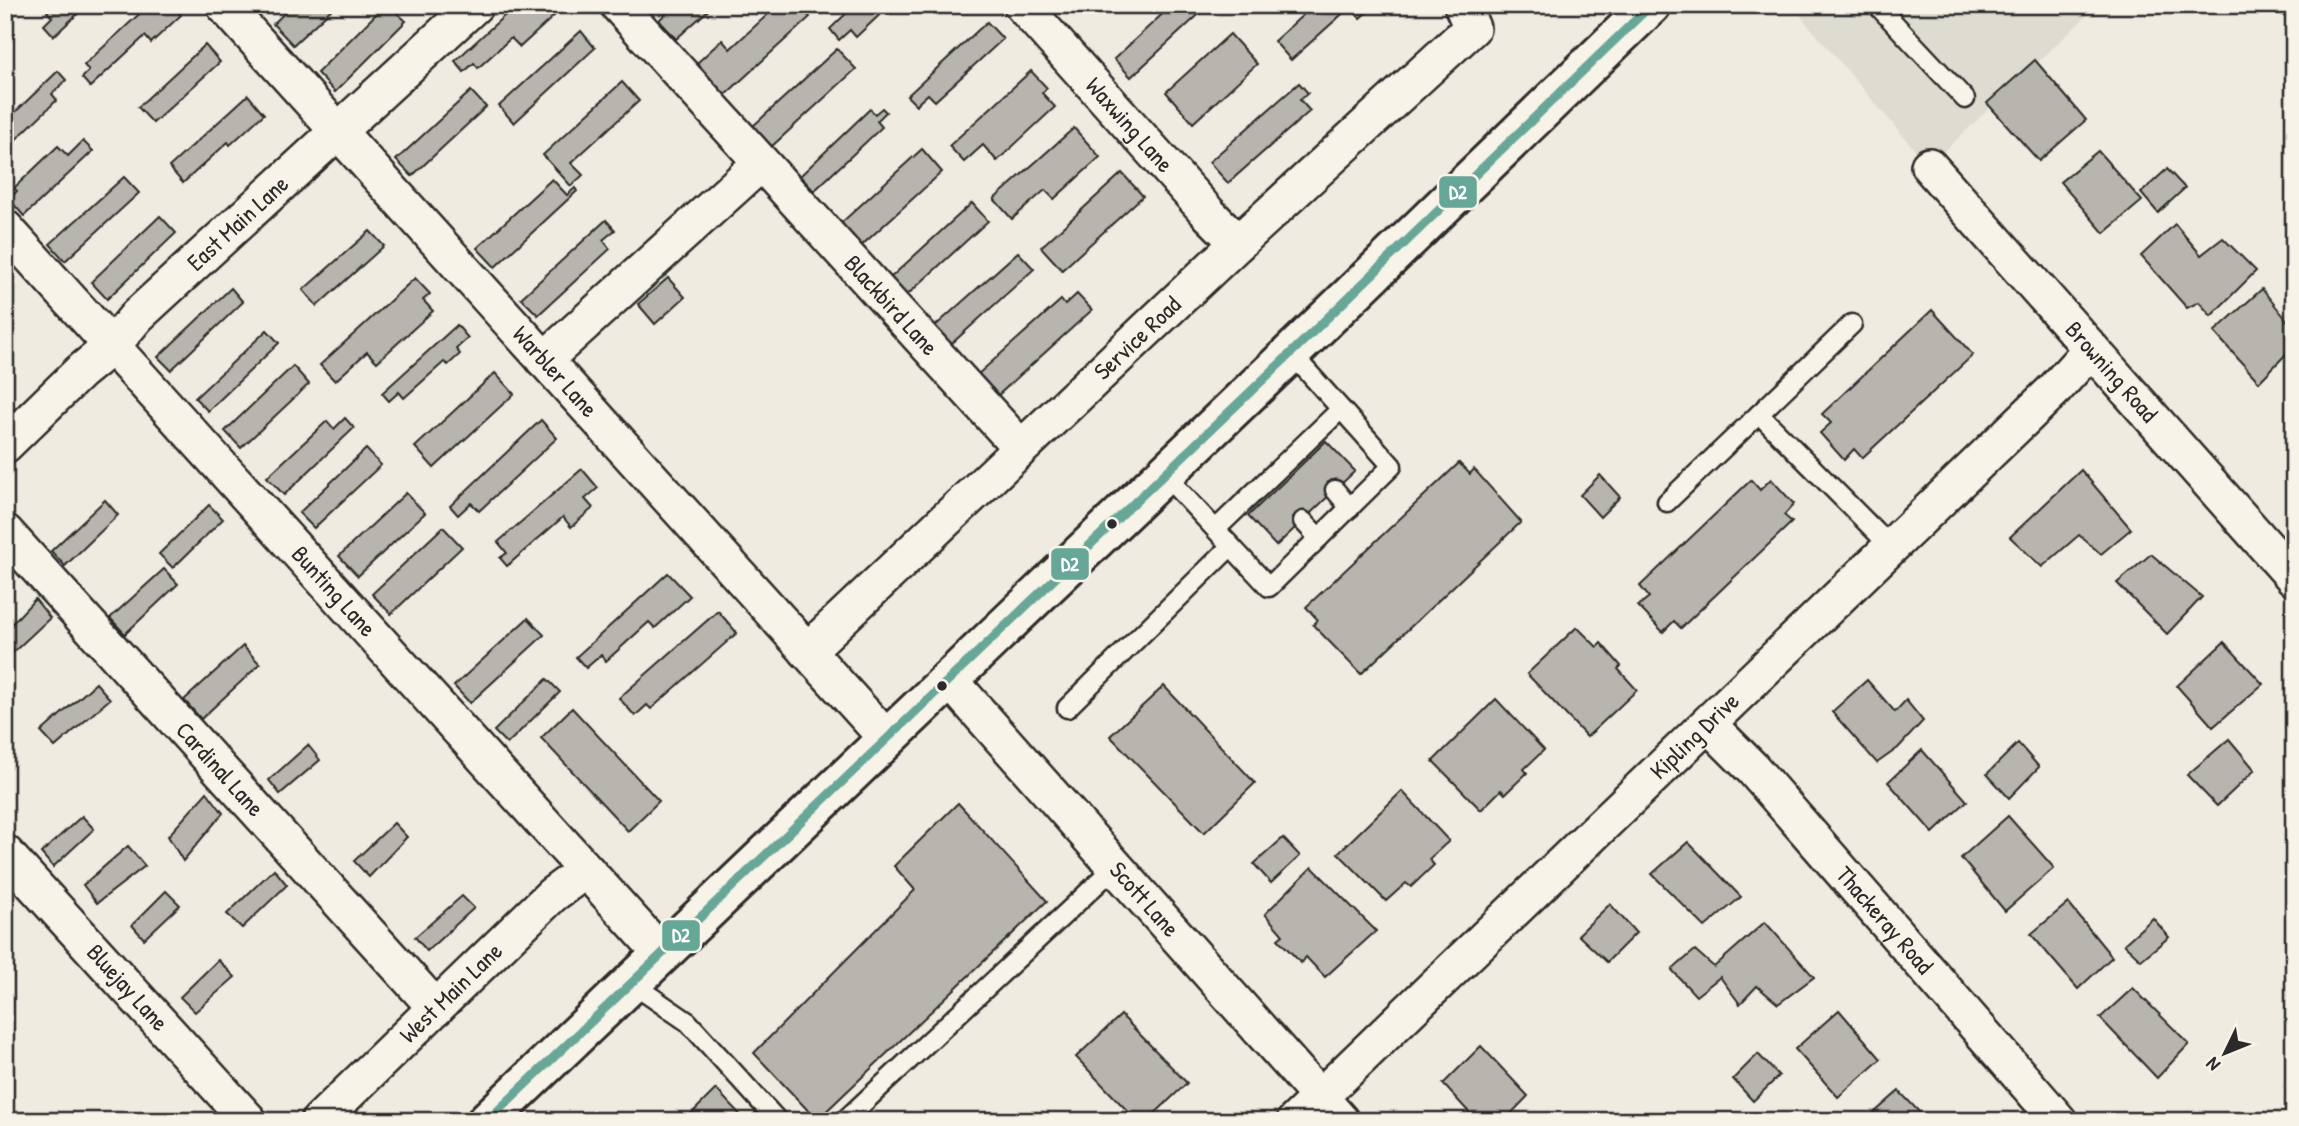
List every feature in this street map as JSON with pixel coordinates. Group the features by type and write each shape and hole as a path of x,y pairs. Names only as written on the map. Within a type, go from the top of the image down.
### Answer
{"main road":[{"path":"487,1121 948,678 1291,354 1651,5"}],"street":[{"name":"Warbler Lane","path":"224,5 886,738"},
{"name":"East Main Lane","path":"5,445 80,372 112,346 137,316 475,5"},
{"name":"Blackbird Lane","path":"618,5 1020,447"},
{"name":"Waxwing Lane","path":"1022,5 1238,243"},
{"name":"Service Road","path":"807,651 1238,243 1467,17"},
{"path":"544,360 761,163"},
{"name":"Browning Road","path":"1929,166 2294,578"},
{"name":"Bunting Lane","path":"8,237 112,346 662,954"},
{"name":"Kipling Drive","path":"1319,1113 1708,724 2055,389 2091,349"},
{"name":"Cardinal Lane","path":"5,532 436,1008"},
{"name":"Scott Lane","path":"948,678 1115,867 1319,1113"},
{"name":"Thackeray Road","path":"1708,724 1752,768 2059,1121"},
{"name":"Bluejay Lane","path":"5,853 249,1121"},
{"name":"West Main Lane","path":"319,1121 552,895 586,870"}],"lane":[{"path":"1877,5 1965,99"},
{"path":"1667,502 1852,324"},
{"path":"1163,473 1269,587 1392,466 1291,354"},
{"path":"1216,529 1270,486 1303,454 1341,409"},
{"path":"1759,414 1891,547"},
{"path":"1335,490 1350,508"},
{"path":"1303,521 1319,538"},
{"path":"1067,708 1231,546"},
{"path":"844,1121 1115,867"},
{"path":"631,983 688,1022 778,1121"}],"shaded area":[{"path":"1791,5 2098,5 1929,166"}],"building":[{"path":"54,5 87,5 54,36 44,25 52,17 47,12"},
{"path":"149,5 172,5 181,15 151,43 145,36 90,87 82,78 89,71 84,65"},
{"path":"293,5 336,5 293,45 273,24"},
{"path":"385,5 405,5 397,13 406,21 335,92 317,73"},
{"path":"516,5 546,5 555,15 520,47 511,38 478,68 474,63 464,72 455,61"},
{"path":"675,5 714,5 676,39 659,20"},
{"path":"778,5 795,5 798,8 801,5 817,5 807,14 810,17 725,95 697,63 722,40 730,49"},
{"path":"855,5 890,5 856,37 850,30 839,40 830,29"},
{"path":"1172,5 1209,5 1131,77 1114,59"},
{"path":"1314,5 1375,5 1360,18 1350,7 1291,60 1274,41"},
{"path":"2285,5 2294,5 2294,26 2279,11"},
{"path":"987,22 1003,39 935,101 928,94 916,105 907,96"},
{"path":"581,31 595,48 514,123 499,106"},
{"path":"1230,34 1257,64 1193,123 1166,92"},
{"path":"205,45 220,62 153,123 138,107"},
{"path":"837,49 856,69 771,147 752,127"},
{"path":"2035,60 2086,120 2039,161 1987,103"},
{"path":"58,71 66,80 52,94 57,100 5,150 5,122"},
{"path":"1031,71 1047,88 1042,93 1055,107 997,161 983,145 964,162 949,146"},
{"path":"622,82 639,101 571,163 583,175 571,186 543,155"},
{"path":"1299,83 1308,93 1300,100 1310,111 1228,183 1209,162"},
{"path":"471,91 486,107 412,176 396,160"},
{"path":"248,95 264,114 183,183 169,167"},
{"path":"882,108 886,112 877,121 882,127 814,191 800,176 870,109 875,114"},
{"path":"1074,128 1100,157 1054,199 1045,190 1012,219 994,199"},
{"path":"83,141 93,151 24,216 9,199 17,191 14,188 58,146 68,156"},
{"path":"922,149 942,172 861,246 840,224"},
{"path":"2098,151 2142,201 2104,233 2060,182"},
{"path":"2167,169 2185,188 2158,213 2141,193"},
{"path":"1122,173 1143,196 1062,270 1041,247"},
{"path":"124,177 139,193 65,261 50,244"},
{"path":"552,179 567,195 575,188 577,191 495,267 477,248"},
{"path":"972,203 988,221 906,296 890,278"},
{"path":"160,216 176,233 107,299 91,282"},
{"path":"606,220 615,230 603,240 610,249 538,315 521,298"},
{"path":"2175,224 2201,255 2223,238 2256,271 2211,316 2199,302 2187,308 2141,256"},
{"path":"370,231 384,246 317,306 303,290"},
{"path":"1018,252 1034,269 949,346 933,328"},
{"path":"415,278 430,294 423,300 433,311 377,362 367,352 335,381 320,365"},
{"path":"668,278 685,297 655,324 638,304"},
{"path":"231,288 243,302 171,370 158,357"},
{"path":"2262,289 2294,329 2294,346 2259,382 2214,332"},
{"path":"1077,294 1092,310 996,397 977,375 1061,300 1065,305"},
{"path":"1932,310 1973,355 1862,458 1854,449 1844,460 1820,433 1831,423 1822,414"},
{"path":"457,325 468,338 456,349 460,354 448,365 444,362 404,398 399,392 389,401 382,393"},
{"path":"267,330 279,343 208,411 195,398"},
{"path":"293,366 309,384 241,448 225,431"},
{"path":"495,373 514,394 434,468 415,447"},
{"path":"345,418 354,428 284,495 267,477 327,421 334,429"},
{"path":"541,420 557,438 479,511 471,503 458,515 450,506"},
{"path":"1326,441 1355,471 1276,546 1248,516"},
{"path":"366,449 381,465 314,528 299,513"},
{"path":"1459,463 1470,474 1474,469 1521,522 1361,674 1313,625 1318,620 1306,607"},
{"path":"582,469 598,488 585,499 593,508 571,527 563,517 507,566 500,558 507,553 498,542"},
{"path":"2081,470 2131,529 2101,554 2079,535 2042,567 2010,537"},
{"path":"1600,475 1620,497 1600,517 1580,495"},
{"path":"1771,479 1794,504 1784,515 1792,522 1681,628 1674,621 1663,632 1638,606 1649,597 1640,586 1751,480 1760,490"},
{"path":"406,493 425,513 358,576 339,556"},
{"path":"105,500 118,515 65,566 51,551"},
{"path":"209,505 223,519 173,568 159,554"},
{"path":"443,527 462,547 391,614 372,594"},
{"path":"2151,554 2202,597 2167,634 2117,583"},
{"path":"164,569 178,584 125,634 110,618"},
{"path":"668,573 690,596 655,628 649,622 606,661 601,655 586,668 576,657"},
{"path":"35,599 50,618 6,659 5,631"},
{"path":"718,611 737,633 651,709 647,705 635,716 619,698"},
{"path":"528,618 544,635 470,703 454,686"},
{"path":"1577,627 1597,647 1601,643 1621,666 1618,669 1637,690 1587,737 1527,674"},
{"path":"2224,642 2263,684 2213,727 2177,686"},
{"path":"243,646 260,664 201,719 184,700"},
{"path":"547,679 560,692 507,744 494,731"},
{"path":"1867,680 1895,712 1906,700 1923,721 1898,748 1877,763 1832,712"},
{"path":"96,683 110,699 55,747 41,732"},
{"path":"1164,686 1255,783 1204,833 1110,736"},
{"path":"1496,699 1544,750 1524,769 1527,773 1505,794 1501,790 1481,810 1433,761"},
{"path":"572,708 659,801 628,831 541,738"},
{"path":"2229,739 2255,770 2217,806 2187,775"},
{"path":"2018,743 2039,767 2009,798 1987,774"},
{"path":"308,745 320,760 280,794 269,780"},
{"path":"1922,750 1967,801 1933,833 1888,782"},
{"path":"1402,791 1449,841 1429,859 1434,865 1411,887 1406,883 1386,901 1338,853"},
{"path":"207,792 223,813 183,861 168,836"},
{"path":"958,803 1047,901 817,1120 754,1053 915,890 894,866"},
{"path":"82,816 94,829 53,867 41,853"},
{"path":"2008,816 2054,868 2005,911 1961,858"},
{"path":"394,823 407,837 369,877 354,861"},
{"path":"1283,838 1300,856 1271,883 1254,864"},
{"path":"1688,842 1741,897 1705,927 1652,874"},
{"path":"128,846 145,866 97,903 83,885"},
{"path":"1312,867 1376,931 1325,977 1306,957 1301,963 1278,939 1283,935 1265,914"},
{"path":"274,869 287,885 242,928 227,914"},
{"path":"166,891 180,905 144,939 132,925"},
{"path":"462,896 474,908 427,951 415,937"},
{"path":"2068,903 2112,957 2078,989 2031,934"},
{"path":"1610,904 1636,933 1607,962 1578,935"},
{"path":"2153,918 2169,937 2141,960 2124,944"},
{"path":"1765,922 1814,977 1778,1004 1757,986 1740,1004 1720,977 1696,996 1672,970 1695,950 1714,967"},
{"path":"218,960 235,977 195,1012 180,997"},
{"path":"2133,988 2189,1044 2157,1078 2100,1018"},
{"path":"1839,1010 1881,1059 1838,1097 1795,1049"},
{"path":"1121,1015 1187,1083 1147,1121 1137,1121 1076,1057"},
{"path":"1481,1046 1528,1096 1504,1121 1477,1121 1443,1084"},
{"path":"1758,1054 1779,1076 1753,1101 1733,1079"},
{"path":"716,1089 746,1121 684,1121"},
{"path":"1899,1091 1928,1121 1868,1121 1867,1119"}],"transit line":[{"name":"D2","path":"487,1121 1651,5"}]}
